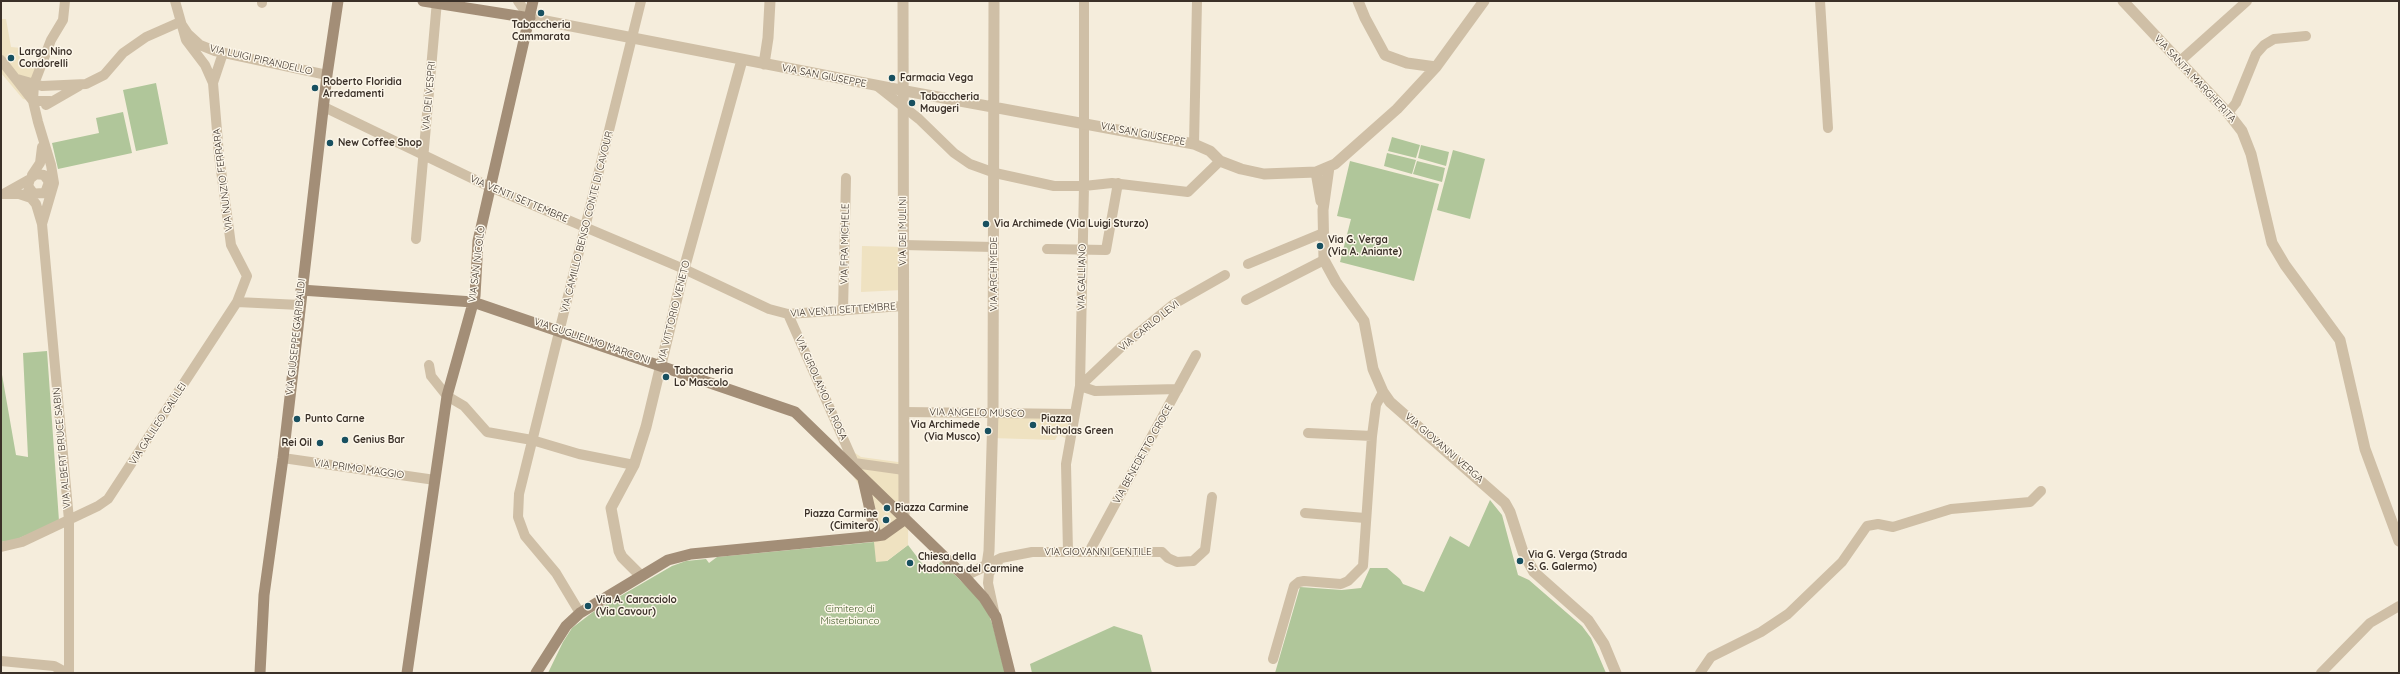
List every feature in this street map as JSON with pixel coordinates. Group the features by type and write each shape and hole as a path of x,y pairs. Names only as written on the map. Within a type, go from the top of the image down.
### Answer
{"main road":[{"name":"VIA GIUSEPPE GARIBALDI","path":"260,673 264,595 283,458 327,75 338,1"},
{"name":"VIA SAN GIUSEPPE","path":"423,1 437,2 530,18"},
{"name":"VIA SAN NICOLÒ","path":"407,673 447,396 473,302 478,241 533,1"},
{"name":"VIA GUGLIELMO MARCONI","path":"302,290 473,302 795,412 854,466 863,478 964,576 996,617"},
{"path":"863,478 874,537"},
{"path":"536,673 566,626 580,613 668,560 691,554 874,537 883,535 907,522"},
{"path":"996,617 1010,673"}],"street":[{"path":"42,224 51,185 33,101 34,84 51,40 62,20 65,1"},
{"path":"176,1 180,22 186,40 205,65 214,83"},
{"path":"518,1 530,18"},
{"name":"VIA CAMILLO BENSO CONTE DI CAVOUR","path":"580,613 556,573 525,536 520,525 519,494 633,39 641,1"},
{"path":"764,64 768,38 770,1"},
{"name":"VIA DEI MULINI","path":"903,1 902,106 904,465 907,522"},
{"name":"VIA ARCHIMEDE","path":"988,569 993,413 995,173 994,1"},
{"name":"VIA GALLIANO","path":"1068,552 1066,464 1080,386 1084,186 1084,1"},
{"path":"1194,144 1197,1"},
{"path":"1358,1 1375,38 1385,55 1408,63 1436,67"},
{"path":"1323,210 1329,167 1380,125 1436,67 1484,1"},
{"path":"1820,1 1828,128"},
{"name":"VIA SANTA MARGHERITA","path":"2123,1 2238,124 2247,140 2272,243 2285,265 2340,340 2347,363 2363,443 2399,541"},
{"path":"2179,62 2247,1"},
{"name":"VIA DEI VESPRI","path":"416,239 437,2"},
{"name":"VIA SAN GIUSEPPE","path":"530,18 742,60 1194,144 1210,151 1220,161 1240,169 1264,174 1316,172 1329,167"},
{"path":"38,122 42,108 50,101 104,75 120,57 146,37 180,22"},
{"name":"VIA LUIGI PIRANDELLO","path":"180,22 188,34 200,45 222,53 327,75"},
{"path":"2228,113 2236,103 2256,54 2264,45 2274,39 2306,36"},
{"name":"VIA NUNZIO FERRARA","path":"222,53 214,83 219,155 231,245 247,276 237,302"},
{"path":"1,60 33,101"},
{"name":"VIA VITTORIO VENETO","path":"641,576 622,557 619,551 611,508 634,465 661,365 684,269 742,60"},
{"path":"17,79 42,86 86,84"},
{"path":"876,85 919,119 954,153 970,164 995,173 1054,186 1084,186 1118,183 1188,192 1220,161"},
{"path":"33,101 50,101"},
{"name":"VIA VENTI SETTEMBRE","path":"324,107 490,187 684,269 769,309 788,314 903,306"},
{"path":"42,139 43,155 31,188 42,224"},
{"path":"1316,172 1323,210"},
{"path":"2,195 19,194 31,188 40,174 51,185"},
{"name":"VIA FRA MICHELE","path":"844,311 846,178"},
{"path":"1047,249 1106,250 1118,183"},
{"path":"2,195 31,188 41,194 51,185"},
{"name":"VIA GIOVANNI VERGA","path":"1323,210 1324,260 1336,282 1364,321 1373,369 1383,392 1390,402 1505,503 1513,521 1523,552 1534,572 1588,620 1604,644 1614,670"},
{"name":"VIA ALBERT BRUCE SABIN","path":"42,224 69,520 68,673"},
{"path":"1248,264 1323,234"},
{"path":"903,245 994,246"},
{"path":"1246,300 1324,260"},
{"name":"VIA CARLO LEVI","path":"1080,386 1120,348 1174,304 1225,275"},
{"path":"237,302 300,305"},
{"name":"VIA GALILEO GALILEI","path":"1,547 22,542 98,506 108,499 237,302"},
{"name":"VIA GIROLAMO LA ROSA","path":"788,314 854,466"},
{"name":"VIA BENEDETTO CROCE","path":"1089,552 1196,355"},
{"path":"429,365 431,376 447,396 464,406 487,432 532,440 579,454 634,465"},
{"path":"1080,386 1094,391 1178,389"},
{"path":"1273,659 1294,586 1299,582 1304,581 1341,584 1348,581 1363,566 1365,518 1372,436 1376,405 1383,392"},
{"name":"VIA ANGELO MUSCO","path":"904,412 1075,414"},
{"path":"1308,433 1372,436"},
{"name":"VIA PRIMO MAGGIO","path":"283,458 435,480"},
{"path":"854,466 904,465"},
{"path":"1700,673 1711,656 1761,632 1788,614 1842,562 1867,526 1878,524 1894,527 1951,509 2030,502 2041,490"},
{"name":"VIA GIOVANNI GENTILE","path":"973,586 988,569 1001,558 1032,552 1162,552 1168,558 1177,562 1193,561 1205,550 1212,497"},
{"path":"1305,513 1365,518"},
{"path":"989,549 1001,558"},
{"path":"964,576 988,569 988,587 996,617"},
{"path":"2322,673 2370,623 2399,606"},
{"path":"1,660 54,666 68,673"}],"green space":[{"path":"156,83 168,144 136,151 123,90"},
{"path":"123,112 132,153 58,169 52,143 99,133 96,118"},
{"path":"1392,137 1420,145 1416,158 1388,151"},
{"path":"1421,145 1449,152 1446,166 1418,158"},
{"path":"1453,150 1485,159 1470,219 1437,210"},
{"path":"1387,153 1416,160 1412,174 1384,166"},
{"path":"1350,161 1439,184 1414,281 1340,262 1351,219 1337,216"},
{"path":"1417,161 1445,168 1442,182 1413,174"},
{"path":"47,351 59,521 15,540 1,542 1,369 16,455 28,457 23,353"},
{"path":"1490,500 1502,515 1518,575 1529,580 1582,626 1591,638 1606,673 1275,673 1300,587 1342,590 1361,588 1370,568 1387,568 1400,579 1403,584 1424,592 1450,536 1469,547"},
{"name":"Cimitero di Misterbianco","path":"874,542 887,561 908,545 927,570 941,562 977,596 989,615 993,626 1005,673 548,673 563,642 572,628 593,612 672,566 686,561 706,559 709,563 717,557"},
{"path":"1114,626 1142,635 1152,673 1032,673 1030,664"}],"shaded area":[{"name":"Largo Nino Condorelli","path":"1,19 6,19 11,47 22,48 19,64 39,67 33,101 23,99 1,73"},
{"path":"862,246 903,247 903,290 861,292"},
{"name":"Piazza Nicholas Green","path":"993,413 1075,414 1070,440 1058,435 1055,440 992,438"},
{"name":"Piazza Carmine","path":"855,453 861,457 898,462 909,458 908,545 887,561 876,562 874,542 869,532 859,485 853,476"}],"place":[{"name":"Tabaccheria Cammarata","path":"541,13"},
{"name":"Largo Nino Condorelli","path":"11,58"},
{"name":"Farmacia Vega","path":"892,78"},
{"name":"Roberto Floridia Arredamenti","path":"315,88"},
{"name":"Tabaccheria Maugeri","path":"912,103"},
{"name":"New Coffee Shop","path":"330,143"},
{"name":"Via Archimede (Via Luigi Sturzo)","path":"986,224"},
{"name":"Via G. Verga (Via A. Aniante)","path":"1320,246"},
{"name":"Tabaccheria Lo Mascolo","path":"666,377"},
{"name":"Punto Carne","path":"297,419"},
{"name":"Piazza Nicholas Green","path":"1033,425"},
{"name":"Via Archimede (Via Musco)","path":"988,431"},
{"name":"Genius Bar","path":"345,440"},
{"name":"Rei Oil","path":"320,443"},
{"name":"Piazza Carmine","path":"887,508"},
{"name":"Piazza Carmine (Cimitero)","path":"886,520"},
{"name":"Via G. Verga (Strada S. G. Galermo)","path":"1520,561"},
{"name":"Chiesa della Madonna del Carmine","path":"910,563"},
{"name":"Via A. Caracciolo (Via Cavour)","path":"588,606"}]}
